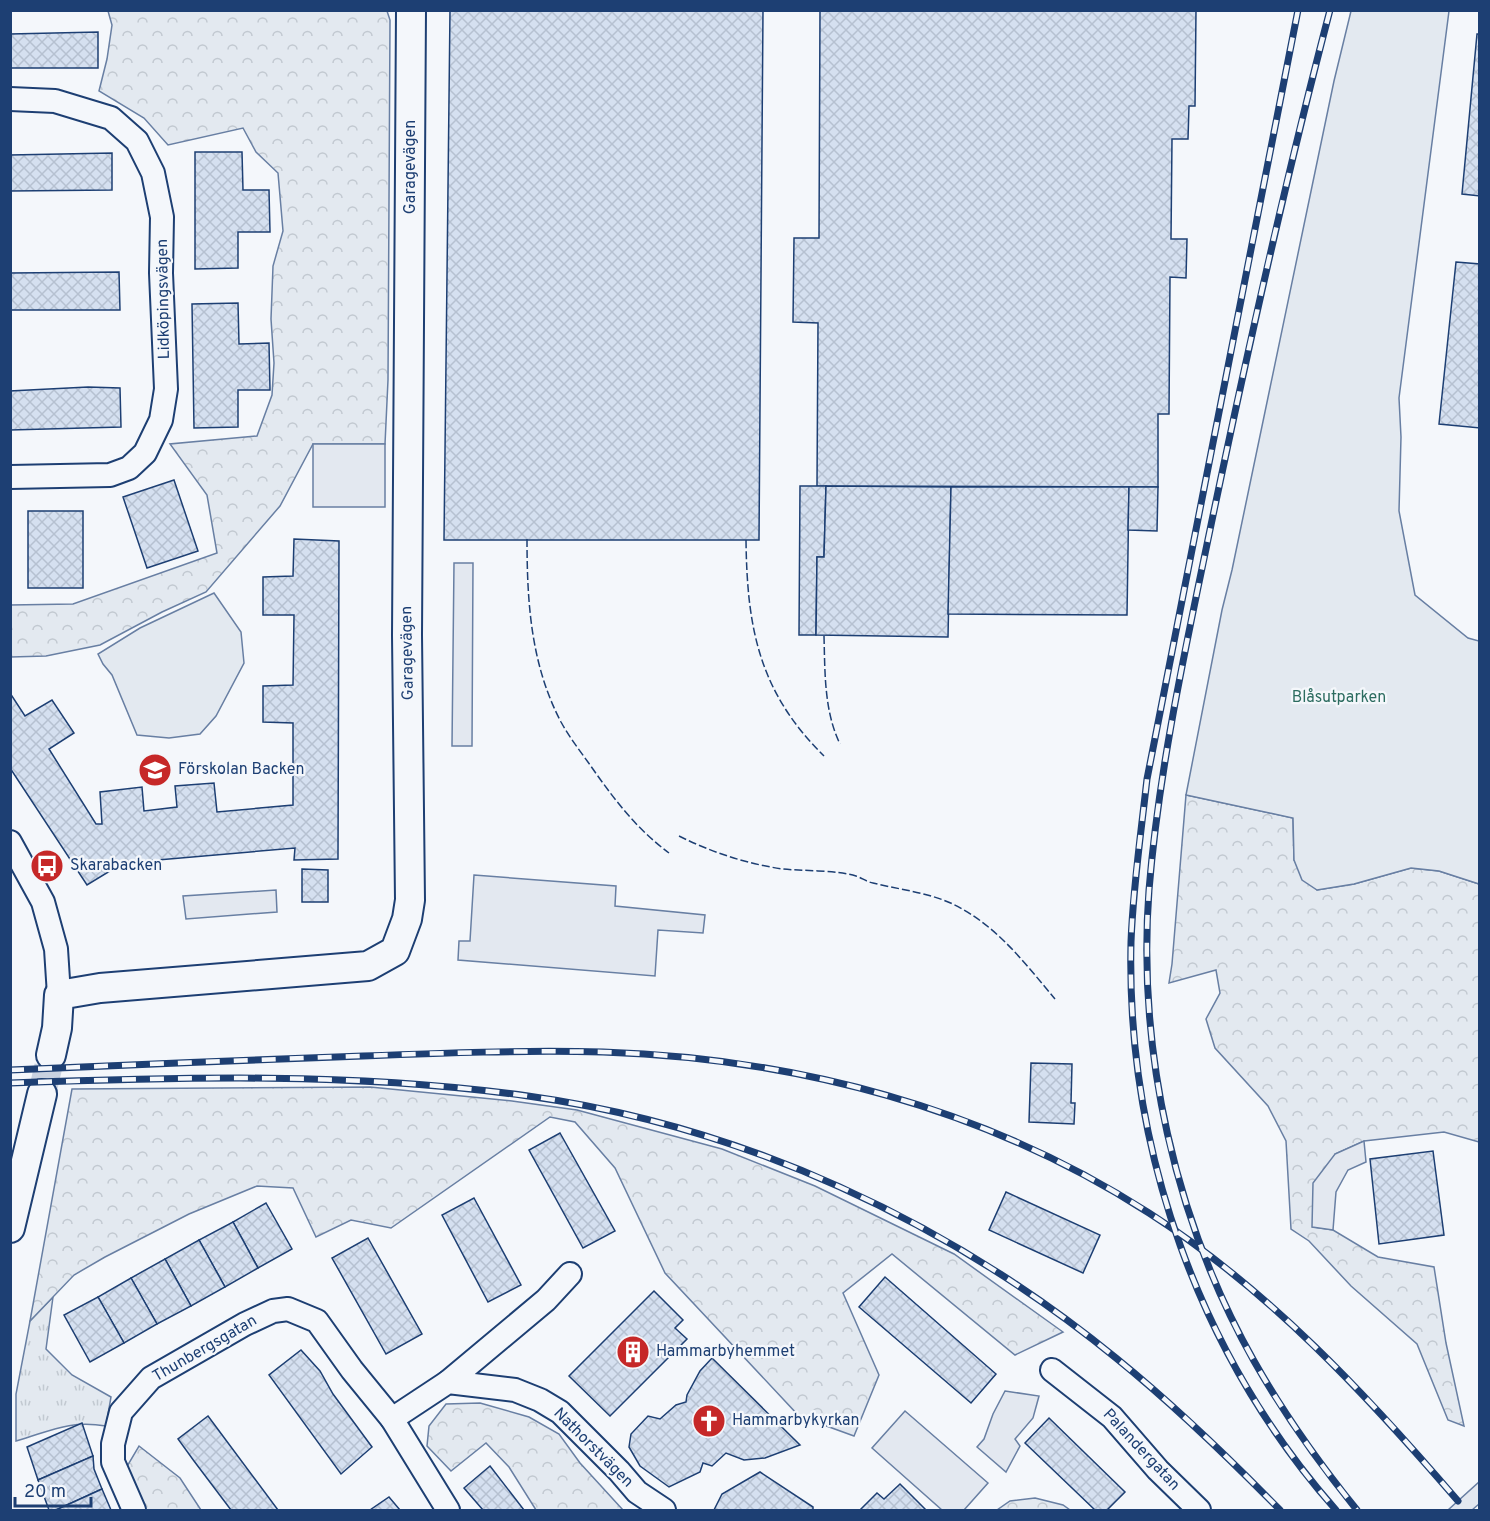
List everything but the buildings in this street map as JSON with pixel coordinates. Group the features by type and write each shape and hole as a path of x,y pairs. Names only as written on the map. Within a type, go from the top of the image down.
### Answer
{"street":[{"name":"Garagevägen","path":"59,995 100,988 368,966 395,951 407,919 410,862 407,635 411,10"},
{"name":"Lidköpingsvägen","path":"10,99 55,101 111,118 137,141 153,173 162,217 161,273 166,389 161,420 145,453 129,468 110,475 10,477"},
{"path":"10,842 43,902 56,949 59,995 57,1028 51,1055"},
{"path":"10,1228 42,1094"},
{"path":"392,1419 448,1382 546,1300 570,1274"},
{"name":"Thunbergsgatan","path":"134,1510 113,1462 113,1444 121,1412 151,1378 231,1331 273,1311 288,1309 317,1321 352,1370 392,1419 448,1510"},
{"name":"Palandergatan","path":"1052,1370 1112,1417 1158,1470 1199,1510"},
{"name":"Nathorstvägen","path":"448,1382 515,1390 540,1400 560,1412 637,1492 663,1510"}],"green space":[{"path":"108,11 387,11 390,20 388,380 385,444 313,444 280,506 206,592 100,645 46,656 11,657 10,605 73,604 217,553 207,495 170,444 257,436 272,395 273,266 283,231 278,173 256,152 243,128 168,145 144,118 99,91 112,25"},
{"name":"Blåsutparken","path":"1351,11 1449,11 1399,398 1401,437 1399,511 1415,595 1468,638 1479,641 1479,884 1439,871 1411,868 1354,884 1317,890 1302,880 1294,860 1293,818 1186,795 1222,610 1334,81"},
{"path":"214,593 241,632 244,663 216,716 200,734 169,738 137,735 112,675 98,654 140,628"},
{"path":"1186,795 1293,818 1294,860 1317,890 1354,884 1411,868 1439,871 1479,884 1479,1142 1444,1132 1364,1141 1335,1154 1313,1227 1333,1230 1378,1257 1434,1267 1446,1343 1464,1426 1448,1420 1417,1344 1351,1286 1309,1241 1291,1229 1286,1141 1268,1106 1215,1048 1206,1019 1220,993 1216,970 1169,983"},
{"path":"370,1087 577,1110 722,1149 815,1186 954,1254 1063,1332 1015,1355 892,1254 843,1293 879,1375 854,1436 799,1416 665,1273 615,1168 575,1122 550,1117 391,1228 351,1220 316,1237 293,1188 257,1186 189,1214 74,1275 30,1321 72,1089"},
{"path":"53,1297 46,1349 72,1375 111,1397 106,1426 70,1425 16,1441 16,1394 30,1321"},
{"path":"480,1403 529,1417 559,1434 580,1463 623,1510 536,1510 509,1467 486,1443 451,1471 427,1446 429,1426 446,1404"},
{"path":"139,1446 180,1478 201,1510 145,1510 126,1468"},
{"path":"1035,1498 1063,1505 1070,1510 997,1510 1010,1501"}],"shaded area":[{"path":"313,444 385,444 385,507 313,507"},
{"path":"454,563 473,563 472,746 452,746"},
{"path":"474,875 616,886 615,906 705,915 703,933 658,930 655,976 458,960 459,941 470,941"},
{"path":"276,890 277,912 186,919 183,896"},
{"path":"1364,1141 1366,1162 1348,1170 1336,1192 1333,1230 1312,1227 1313,1183 1335,1154"},
{"path":"1005,1391 1039,1396 1033,1418 1015,1439 1020,1446 1006,1472 977,1447 984,1439"},
{"path":"905,1411 988,1483 964,1510 942,1510 872,1448"},
{"path":"1479,1482 1479,1504 1472,1510 1448,1510"}],"tunnel":[{"path":"42,1094 51,1055"}],"railway":[{"path":"1298,10 1147,779 1131,942 1133,1019 1142,1096 1158,1172 1180,1246 1210,1317 1245,1385 1288,1450 1336,1510"},
{"path":"1330,10 1267,267 1183,661 1159,798 1149,890 1147,951 1149,1012 1156,1073 1167,1133 1183,1193 1203,1251 1226,1307 1265,1381 1302,1438 1357,1510"},
{"path":"10,1070 453,1053 603,1052 675,1056 746,1065 817,1078 887,1095 955,1117 1022,1144 1087,1176 1149,1213 1193,1243 1235,1275 1314,1346 1388,1422 1458,1501"},
{"path":"10,1083 205,1078 399,1083 528,1096 608,1110 687,1130 764,1156 840,1187 913,1223 983,1263 1051,1309 1116,1358 1221,1451 1280,1510"}],"fence":[{"path":"527,539 528,587 533,633 537,656 551,700 569,735 611,794 629,816 669,853"},
{"path":"746,540 749,602 761,657 771,683 785,708 802,732 824,756"},
{"path":"824,636 828,705 840,744"},
{"path":"679,836 743,861 783,869 849,874 953,904 978,919 1002,939 1055,999"}],"place":[{"name":"Förskolan Backen","path":"155,770"},
{"name":"Skarabacken","path":"47,866"},
{"name":"Hammarbyhemmet","path":"633,1352"},
{"name":"Hammarbykyrkan","path":"709,1421"}]}
